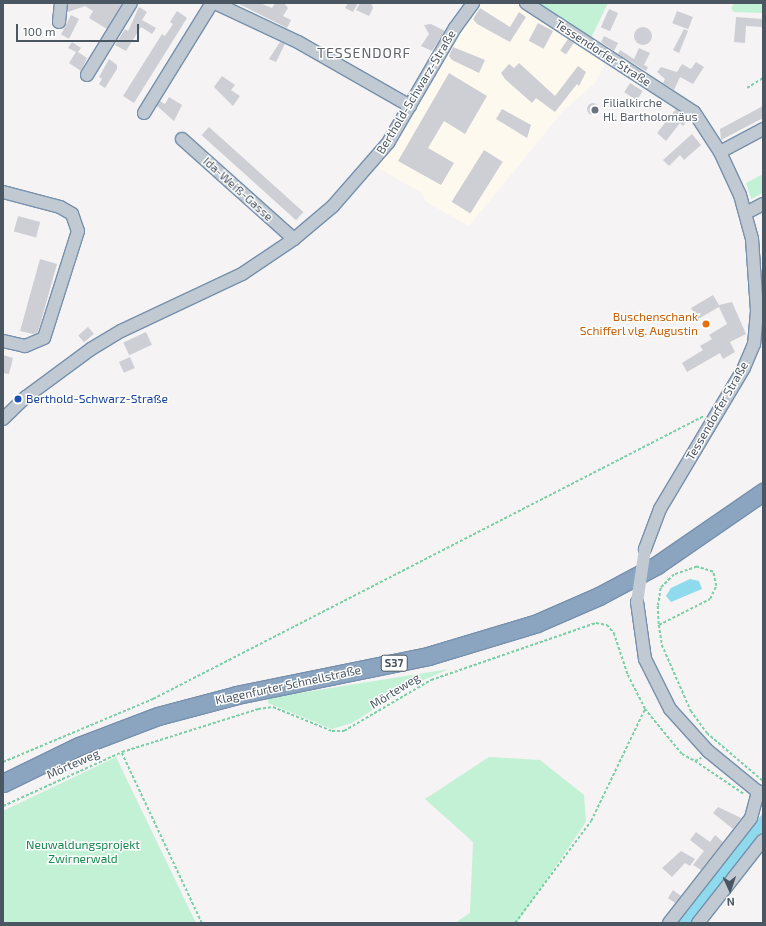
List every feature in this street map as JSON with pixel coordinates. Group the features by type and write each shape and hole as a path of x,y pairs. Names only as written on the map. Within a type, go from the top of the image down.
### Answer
{"highway":[{"name":"Klagenfurter Schnellstraße","path":"3,783 79,746 158,716 237,695 428,656 537,623 599,596 657,565 763,492"}],"street":[{"path":"59,22 60,3"},
{"path":"87,75 131,3"},
{"path":"144,113 214,3 298,42 410,106"},
{"name":"Berthold-Schwarz-Straße","path":"3,419 26,397 91,349 136,323 242,274 294,239 355,184 410,106 454,28 473,3"},
{"name":"Tessendorfer Straße","path":"526,3 685,104 698,118 720,152 757,238 757,327 744,368 660,509 645,549 637,602 641,644 659,692 681,724 708,751 761,790"},
{"path":"720,152 763,129"},
{"name":"Ida-Weiß-Gasse","path":"182,139 294,239"},
{"path":"3,192 60,207 72,214 78,231 44,338 24,346 3,341"},
{"path":"746,213 763,204"},
{"path":"669,923 751,818 761,790"},
{"path":"698,923 763,840"}],"path":[{"path":"747,88 763,78"},
{"path":"3,762 153,699 693,420 717,414"},
{"path":"659,625 710,599 716,586 713,572 697,567 674,575 661,588 659,625 662,645 690,711 707,732 761,790"},
{"name":"Mörteweg","path":"3,806 122,752 175,733 273,707 332,731 344,730 431,680 596,623 607,626 614,633 628,675 645,709 682,754 695,761 746,796 761,790"},
{"path":"515,923 591,821 645,709"},
{"path":"695,761 708,751"},
{"path":"122,752 202,923"}],"shaded area":[{"path":"478,3 516,3 606,63 594,84 564,110 469,226 426,202 422,193 378,168 458,29"}],"green space":[{"path":"543,3 608,3 590,40 541,7"},
{"path":"734,3 763,3 763,13 734,12 731,8"},
{"path":"763,174 763,193 751,199 746,183"},
{"path":"449,669 412,685 352,723 332,729 268,703 268,698"},
{"name":"Neuwaldungsprojekt Zwirnerwald","path":"116,757 196,923 3,923 3,811"},
{"path":"489,757 540,760 584,795 586,822 517,923 455,923 470,913 473,842 425,799"}],"water":[{"path":"690,579 699,581 702,589 671,602 666,596 671,588"},
{"path":"763,813 763,831 690,923 677,923"}],"building":[{"path":"68,3 122,3 107,29 89,18 93,11 85,6 68,12"},
{"path":"237,3 260,3 272,8 275,3 284,3 288,8 283,16 291,20 287,28"},
{"path":"348,3 358,3 353,12 345,8"},
{"path":"360,3 371,3 373,8 369,16 356,10"},
{"path":"139,7 147,12 142,20 156,28 152,34 141,27 126,51 115,45 125,29 128,31"},
{"path":"480,8 510,27 519,12 526,17 510,42 477,24 473,19"},
{"path":"609,9 618,13 610,31 601,27"},
{"path":"177,11 187,18 134,103 123,96 162,34 165,36 173,24 170,22"},
{"path":"677,11 693,17 688,29 672,23"},
{"path":"71,15 79,19 69,39 61,35"},
{"path":"736,17 763,19 763,27 746,26 745,43 734,42"},
{"path":"538,23 553,31 544,49 529,41"},
{"path":"431,24 445,31 432,51 421,46 429,34 424,25"},
{"path":"639,27 647,27 652,32 650,43 647,45 639,45 634,40 634,32"},
{"path":"684,29 688,31 679,53 673,50"},
{"path":"604,36 618,43 614,51 601,42"},
{"path":"568,39 574,43 566,55 560,51"},
{"path":"72,42 81,48 78,52 87,58 81,71 69,63 76,52 68,48"},
{"path":"280,42 285,44 276,62 269,59"},
{"path":"453,47 485,60 479,73 452,60 449,56"},
{"path":"639,48 650,53 644,65 648,67 646,71 618,54 620,50 634,59"},
{"path":"109,59 117,65 117,69 105,88 99,84 102,79 99,77"},
{"path":"696,62 704,67 693,84 680,77 674,90 663,83 665,79 657,72 661,67 677,72 682,64 691,69"},
{"path":"519,63 555,96 578,66 586,72 579,86 577,84 555,112 536,98 532,103 505,79 501,73 509,64 514,68"},
{"path":"449,73 487,96 465,134 444,121 428,148 454,163 441,185 398,161"},
{"path":"222,76 235,85 231,90 240,96 233,106 214,87"},
{"path":"630,83 643,91 637,100 624,92"},
{"path":"169,97 182,105 174,121 157,106 160,101 165,104"},
{"name":"Filialkirche Hl. Bartholomäus","path":"591,103 595,103 599,109 595,115 591,115 587,111 587,107"},
{"path":"763,106 763,118 721,140 720,129"},
{"path":"502,109 531,125 527,138 496,119"},
{"path":"676,109 689,119 683,126 680,123 666,141 657,133"},
{"path":"209,127 303,212 296,220 202,135"},
{"path":"692,134 701,145 684,160 680,155 669,166 663,160"},
{"path":"484,150 503,162 470,213 452,202"},
{"path":"18,216 40,222 36,237 14,231"},
{"path":"40,259 57,264 38,332 33,334 20,331"},
{"path":"713,295 719,305 732,302 746,334 730,342 735,352 723,359 720,353 687,372 682,363 703,350 700,346 712,339 709,335 727,324 719,307 698,319 691,308"},
{"path":"88,327 94,334 84,342 78,336"},
{"path":"146,332 152,345 129,355 123,343"},
{"path":"3,355 13,358 9,374 3,373"},
{"path":"130,357 135,368 124,373 119,362"},
{"path":"718,807 741,818 733,829 713,813"},
{"path":"696,832 710,842 715,835 723,842 701,870 693,865 704,851 690,840"},
{"path":"681,851 695,859 690,866 685,863 672,877 662,868"},
{"path":"673,890 681,896 675,903 668,898"}],"place":[{"name":"Filialkirche Hl. Bartholomäus","path":"595,110"},
{"name":"Buschenschank Schifferl vlg. Augustin","path":"706,324"},
{"name":"Berthold-Schwarz-Straße","path":"18,399"}],"district":[{"name":"TESSENDORF","path":"364,53"}]}
